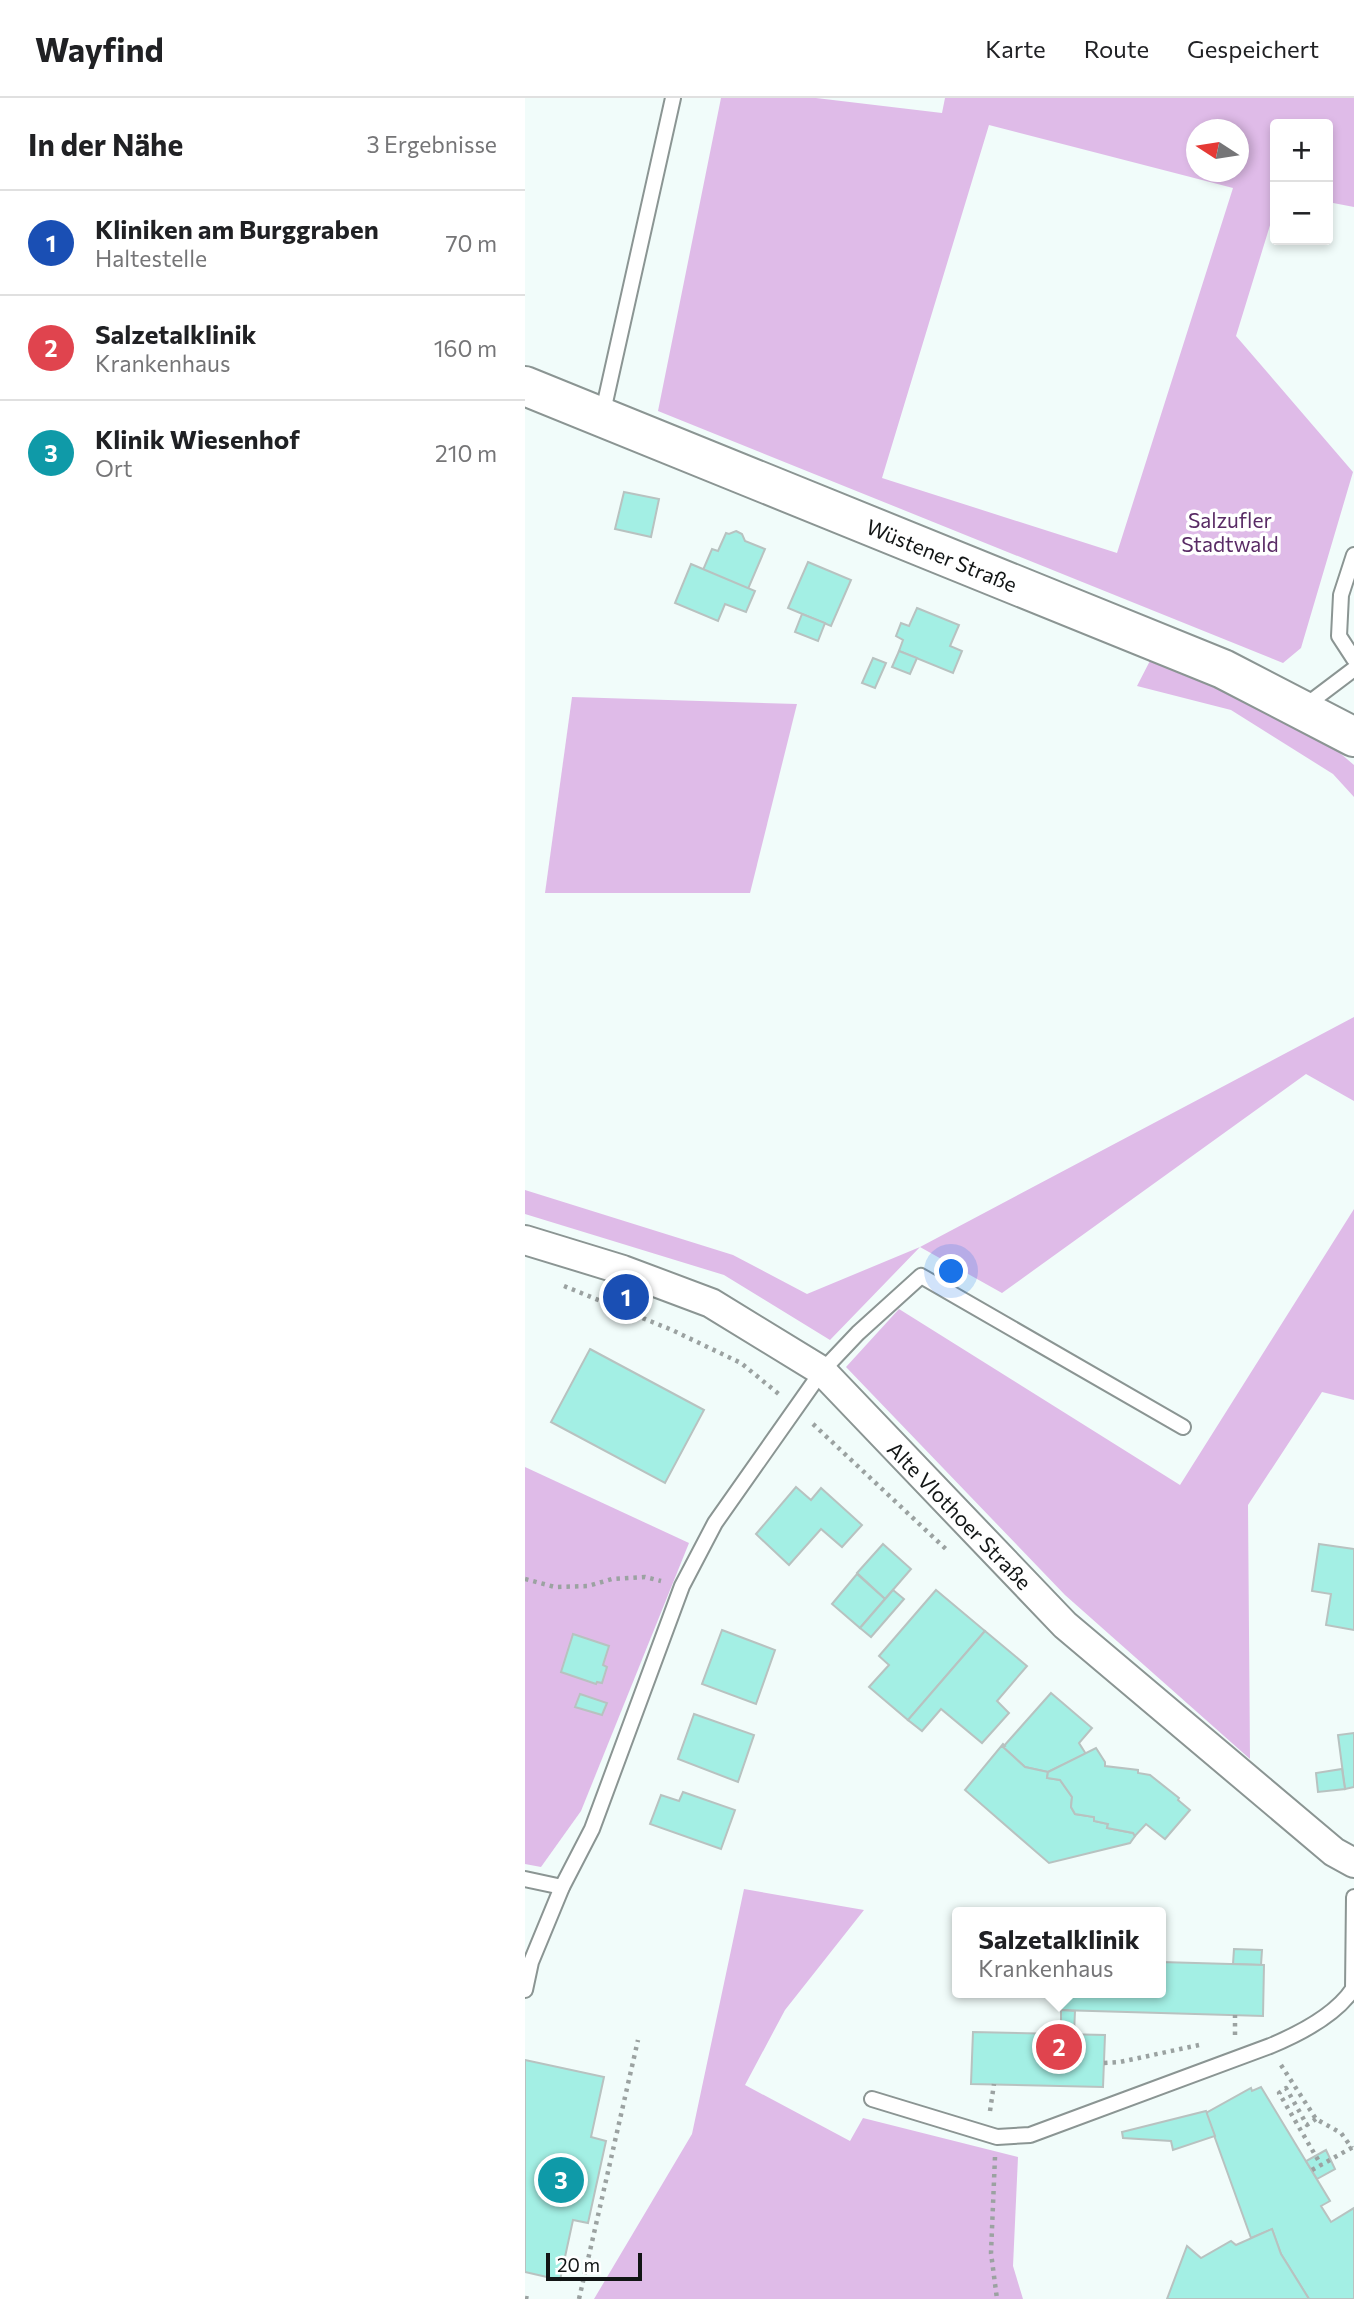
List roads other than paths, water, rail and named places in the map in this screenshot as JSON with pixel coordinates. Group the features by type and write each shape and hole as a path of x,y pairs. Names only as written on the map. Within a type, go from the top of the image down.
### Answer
{"main road":[{"name":"Wüstener Straße","path":"525,386 1223,669 1354,737"}],"street":[{"name":"Alte Vlothoer Straße","path":"525,1240 623,1270 711,1303 823,1371 1065,1625 1334,1852 1354,1863"}],"lane":[{"path":"602,417 673,98"},
{"path":"1354,555 1341,595 1339,636 1354,659"},
{"path":"1301,709 1354,669"},
{"path":"525,1990 531,1962 562,1887 592,1829 682,1586 715,1523 823,1371 858,1333 921,1276 1182,1426"},
{"path":"525,1879 562,1887"},
{"path":"872,2099 997,2137 1030,2135 1270,2046 1305,2029 1346,1999 1353,1989 1354,1898"}],"place":[{"name":"Kliniken am Burggraben","path":"626,1297"},
{"name":"Salzetalklinik","path":"1059,2047"},
{"name":"Klinik Wiesenhof","path":"561,2180"}],"park label":[{"name":"Salzufler Stadtwald","path":"1230,531"}]}
